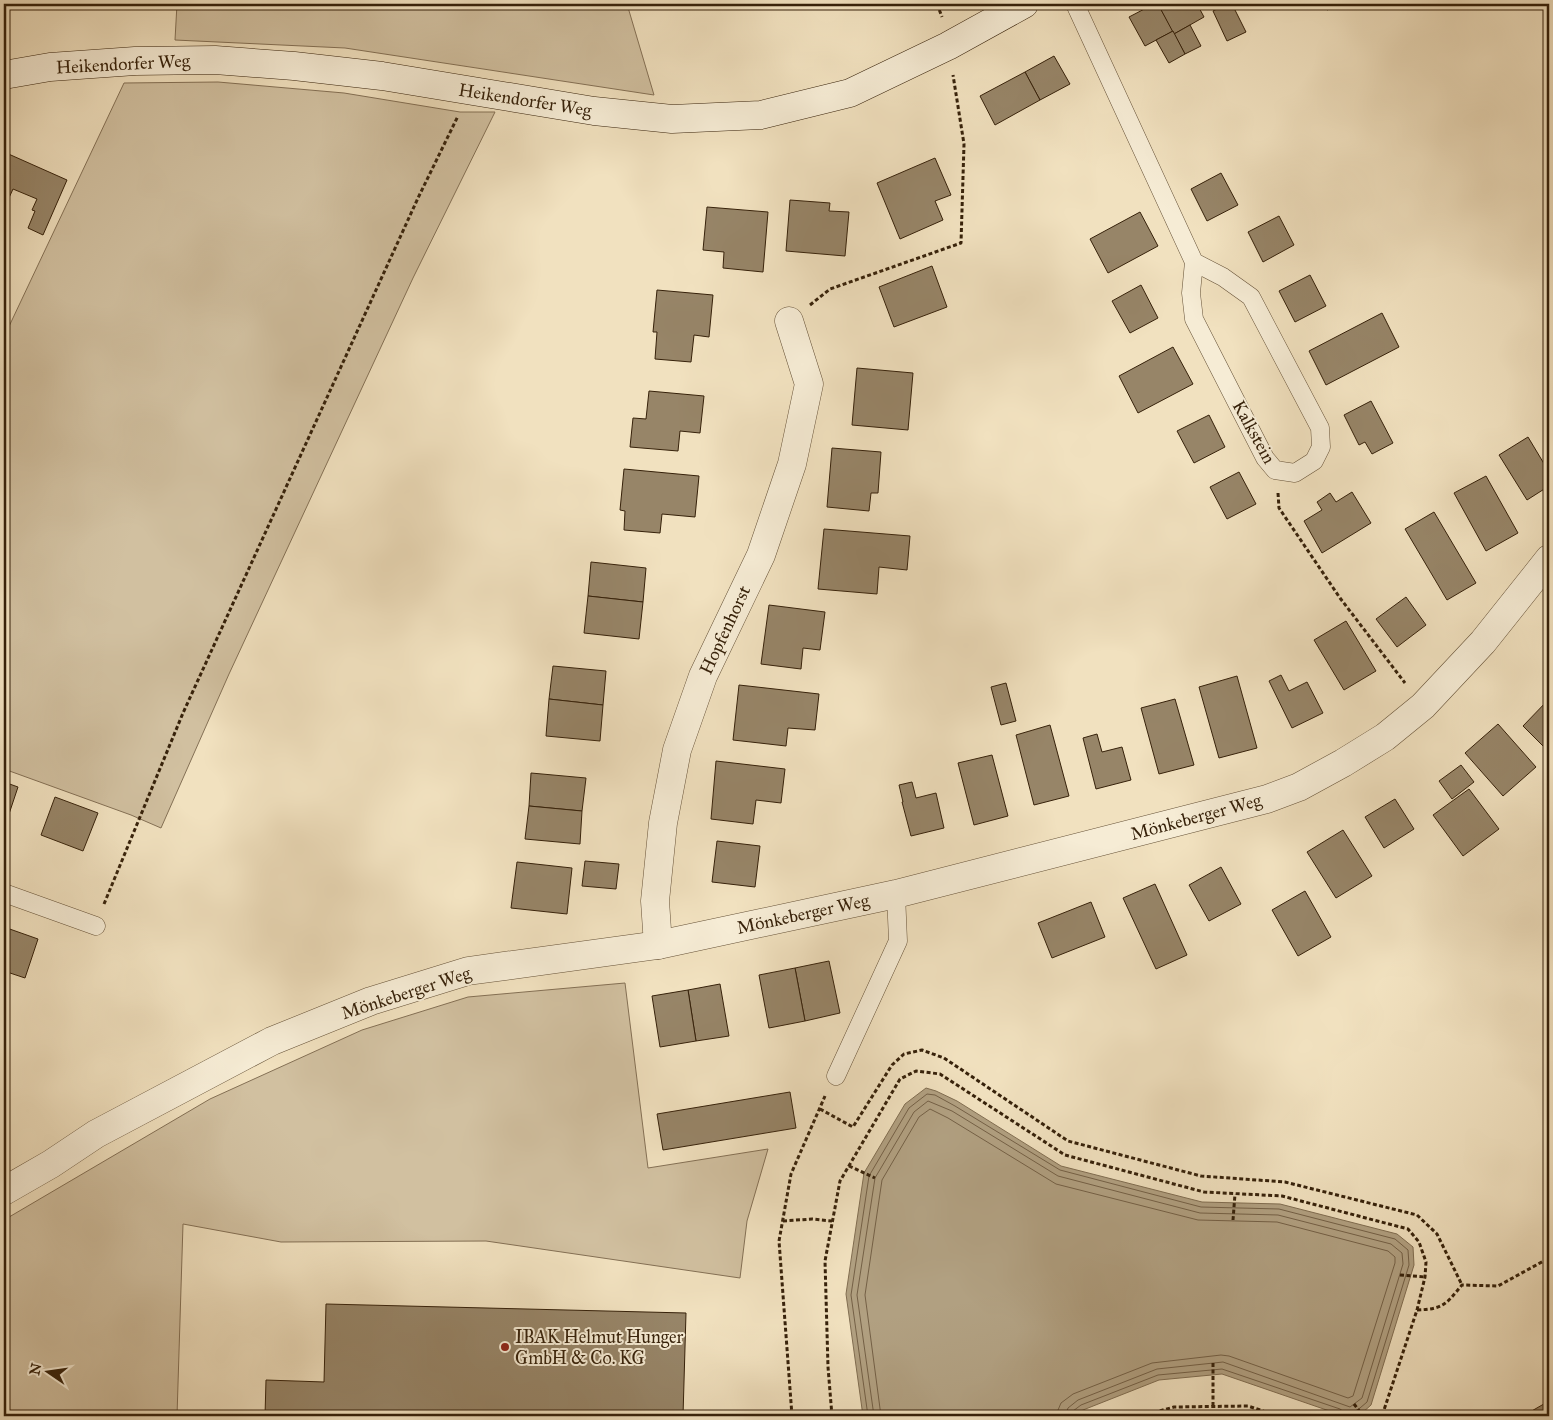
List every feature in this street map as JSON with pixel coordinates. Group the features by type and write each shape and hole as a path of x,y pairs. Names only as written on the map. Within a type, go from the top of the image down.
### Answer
{"street":[{"name":"Heikendorfer Weg","path":"4,75 50,67 135,61 215,60 352,73 594,111 672,119 761,115 850,93 948,46 1024,4"},
{"name":"Hopfenhorst","path":"658,945 655,901 662,823 677,750 703,676 761,555 792,464 809,384 789,321"},
{"name":"Mönkeberger Weg","path":"4,1191 96,1134 264,1046 371,1001 468,971 658,945 896,894 1267,799 1299,787 1343,763 1386,736 1422,706 1483,642 1549,558"}],"lane":[{"path":"1075,4 1194,262"},
{"name":"Kalkstein","path":"1194,262 1223,277 1251,297 1320,428 1321,447 1314,461 1295,472 1275,470 1265,458 1194,319 1190,293 1194,262"},
{"path":"4,893 96,926"},
{"path":"836,1076 898,941 896,894"}],"path":[{"path":"789,321 830,289 961,243 964,144 945,22 937,4"},
{"path":"96,926 183,713 418,198 469,91"},
{"path":"1275,470 1279,508 1340,598 1422,706"},
{"path":"820,1109 853,1128 892,1065 904,1054 922,1050 944,1058 1068,1141 1202,1176 1285,1182 1417,1215 1436,1234 1462,1285"},
{"path":"832,1416 828,1367 825,1261 840,1181 900,1079 916,1071 940,1074 1065,1155 1204,1192 1282,1196 1408,1228 1419,1242 1426,1262 1425,1278 1418,1310 1382,1416"},
{"path":"792,1416 779,1241 791,1174 836,1076"},
{"path":"849,1166 875,1178"},
{"path":"1233,1220 1235,1194"},
{"path":"782,1221 812,1219 832,1221"},
{"path":"1462,1285 1498,1286 1549,1258"},
{"path":"1400,1275 1425,1278"},
{"path":"1418,1310 1434,1309 1446,1304 1462,1285"},
{"path":"1213,1363 1213,1406"},
{"path":"1354,1404 1363,1416"},
{"path":"1141,1416 1174,1407 1213,1406 1248,1406 1278,1416"}],"shaded area":[{"path":"177,4 627,4 654,95 345,48 175,40"},
{"path":"218,82 344,93 460,112 495,112 413,278 229,674 161,828 131,815 4,769 4,337 124,83"},
{"path":"625,983 648,1168 768,1149 747,1221 740,1278 486,1241 281,1242 183,1224 177,1416 4,1416 4,1220 210,1099 362,1030 468,997"}],"water":[{"path":"926,1088 957,1101 1061,1166 1202,1202 1280,1204 1397,1234 1413,1247 1414,1265 1371,1405 1362,1413 1344,1416 1222,1374 1159,1380 1083,1410 1074,1416 863,1416 846,1294 864,1173 905,1104"}],"building":[{"path":"1154,4 1158,4 1173,31 1145,46 1129,17"},
{"path":"1158,4 1197,4 1204,17 1174,34"},
{"path":"1227,4 1232,4 1246,32 1227,41 1213,11"},
{"path":"1324,4 1341,4 1327,10"},
{"path":"1190,25 1201,46 1185,54 1174,34"},
{"path":"1173,31 1185,54 1169,63 1156,40"},
{"path":"1054,56 1070,84 1040,100 1025,72"},
{"path":"1025,72 1040,100 995,125 980,96"},
{"path":"4,152 67,180 43,235 28,228 35,211 32,210 37,199 13,189 8,200 4,198"},
{"path":"935,158 951,195 935,201 943,220 900,239 877,183"},
{"path":"1221,173 1238,205 1207,221 1191,189"},
{"path":"790,200 830,203 829,211 849,212 845,256 786,251"},
{"path":"707,207 768,212 763,272 723,268 724,252 703,250"},
{"path":"1140,212 1158,246 1108,273 1090,239"},
{"path":"1279,216 1294,245 1263,262 1248,232"},
{"path":"932,266 947,307 894,327 879,287"},
{"path":"1310,275 1326,306 1295,322 1279,291"},
{"path":"1141,285 1158,318 1130,333 1112,301"},
{"path":"657,290 713,295 709,337 694,335 691,362 655,359 657,332 653,332"},
{"path":"1382,313 1399,347 1326,385 1309,351"},
{"path":"1173,347 1193,384 1138,413 1119,376"},
{"path":"857,368 913,373 908,430 852,425"},
{"path":"649,391 704,396 700,433 680,431 678,451 630,447 633,418 646,419"},
{"path":"1371,401 1393,443 1372,454 1365,442 1359,445 1344,415"},
{"path":"1209,415 1225,447 1194,463 1177,431"},
{"path":"1528,437 1549,472 1549,486 1527,500 1499,455"},
{"path":"832,448 881,452 878,493 871,493 869,511 827,507"},
{"path":"624,469 699,476 695,517 662,514 660,533 624,530 625,511 620,510"},
{"path":"1239,472 1256,504 1227,519 1210,487"},
{"path":"1486,476 1518,533 1486,551 1454,493"},
{"path":"1352,492 1371,523 1322,553 1304,521 1322,510 1317,502 1330,493 1336,502"},
{"path":"1434,512 1476,583 1447,600 1405,529"},
{"path":"824,529 910,536 907,570 879,567 877,594 818,589"},
{"path":"591,562 646,568 643,602 588,596"},
{"path":"588,596 643,602 639,639 584,633"},
{"path":"1406,597 1426,625 1397,647 1376,619"},
{"path":"769,605 825,612 820,650 803,648 801,669 761,664"},
{"path":"1346,621 1376,671 1344,690 1314,640"},
{"path":"553,666 606,671 603,705 549,699"},
{"path":"1281,675 1289,691 1307,682 1323,713 1292,728 1269,681"},
{"path":"1237,676 1257,748 1219,758 1199,687"},
{"path":"1006,683 1016,721 1001,725 991,687"},
{"path":"739,685 819,694 815,730 788,728 786,746 733,740"},
{"path":"549,699 603,705 600,741 546,736"},
{"path":"1175,699 1194,765 1159,774 1141,708"},
{"path":"1549,699 1549,752 1523,726"},
{"path":"1498,724 1536,767 1503,796 1465,753"},
{"path":"1050,725 1069,796 1034,805 1016,735"},
{"path":"1097,734 1102,752 1122,747 1131,780 1096,789 1083,738"},
{"path":"992,755 1008,816 974,825 958,763"},
{"path":"716,761 785,769 781,803 756,800 753,824 711,819"},
{"path":"1461,765 1474,782 1452,799 1439,781"},
{"path":"531,773 586,778 582,811 529,806"},
{"path":"4,782 18,787 4,829"},
{"path":"912,782 916,798 936,793 944,828 911,836 899,785"},
{"path":"1469,789 1499,829 1463,856 1433,815"},
{"path":"55,797 98,813 83,851 41,835"},
{"path":"1395,799 1414,829 1384,848 1365,817"},
{"path":"529,806 582,811 580,844 525,839"},
{"path":"1343,830 1372,876 1336,898 1307,852"},
{"path":"717,841 760,846 755,887 712,882"},
{"path":"585,861 619,864 616,889 582,886"},
{"path":"517,862 572,868 567,914 511,908"},
{"path":"1221,867 1241,904 1209,921 1189,885"},
{"path":"1155,884 1187,955 1156,969 1123,898"},
{"path":"1305,891 1331,937 1298,956 1272,910"},
{"path":"1091,902 1105,937 1052,958 1038,923"},
{"path":"4,927 38,939 25,978 4,971"},
{"path":"829,961 840,1013 805,1021 795,968"},
{"path":"795,968 805,1021 769,1028 759,975"},
{"path":"720,984 729,1036 696,1041 688,990"},
{"path":"688,990 696,1041 660,1047 652,996"},
{"path":"790,1092 796,1128 663,1150 657,1114"},
{"name":"IBAK Helmut Hunger GmbH & Co. KG","path":"326,1304 686,1313 683,1416 265,1416 266,1380 324,1382"},
{"path":"1549,1401 1549,1416 1523,1416"}],"place":[{"name":"IBAK Helmut Hunger GmbH & Co. KG","path":"505,1347"}]}
